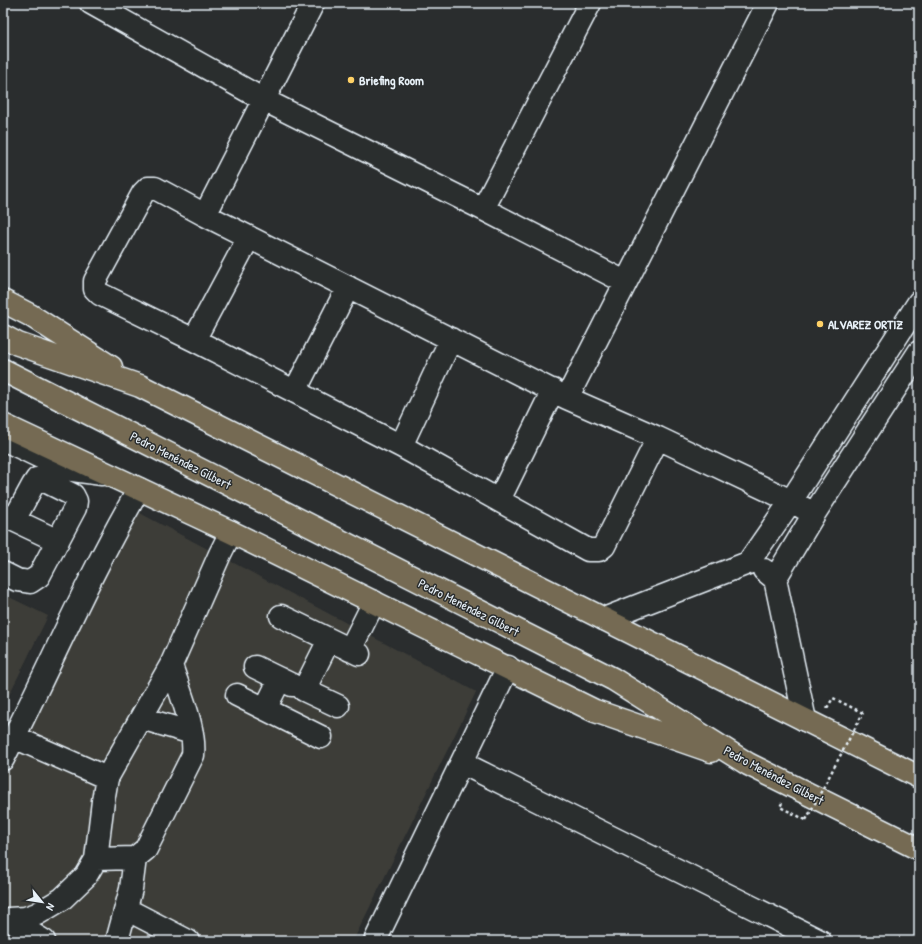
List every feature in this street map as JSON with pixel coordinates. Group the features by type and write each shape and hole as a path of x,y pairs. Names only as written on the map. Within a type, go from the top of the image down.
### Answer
{"main road":[{"path":"3,301 30,315 140,386 919,777"},
{"path":"3,336 18,344 140,386"},
{"name":"Pedro Menéndez Gilbert","path":"7,372 613,679 748,764 919,849"},
{"path":"5,440 108,474 231,532 595,711 748,764"}],"street":[{"path":"91,3 264,100 483,209 625,282"},
{"path":"205,215 313,3"},
{"path":"483,209 590,3"},
{"path":"498,500 625,282 768,3"},
{"path":"658,438 604,546 599,550 588,550 400,446 295,391 100,294 95,289 95,281 143,193 148,188 155,188 205,215 560,394 658,438 791,501 814,514"},
{"path":"194,340 249,237"},
{"path":"295,391 348,287"},
{"path":"604,619 748,563 791,501 919,302"},
{"path":"400,446 451,339"},
{"path":"775,579 814,514 919,352"},
{"path":"3,573 18,580 30,582 39,576 58,541 75,508 76,502 73,495 44,480 37,480 8,517 58,541"},
{"path":"3,759 91,578 139,489"},
{"path":"6,921 31,916 62,899 86,876 96,859 107,778 171,665 231,532"},
{"path":"748,563 764,570 775,579 805,720"},
{"path":"281,616 354,652 374,602"},
{"path":"304,690 330,640"},
{"path":"96,859 135,858 146,849 193,755 194,746 192,733 171,665"},
{"path":"255,667 338,706"},
{"path":"375,941 508,667"},
{"path":"265,709 280,679"},
{"path":"237,695 321,736"},
{"path":"141,718 192,733"},
{"path":"14,737 107,778"},
{"path":"462,763 820,941"},
{"path":"117,941 131,889 135,858"},
{"path":"126,909 188,941"},
{"path":"6,921 44,941"}],"path":[{"path":"780,807 806,820 863,713 833,698"}],"shaded area":[{"path":"119,502 476,692 353,941 3,941 3,737"},
{"path":"3,594 48,616 3,707"}],"place":[{"name":"Briefing Room","path":"351,80"},
{"name":"ALVAREZ ORTIZ","path":"820,324"}]}
